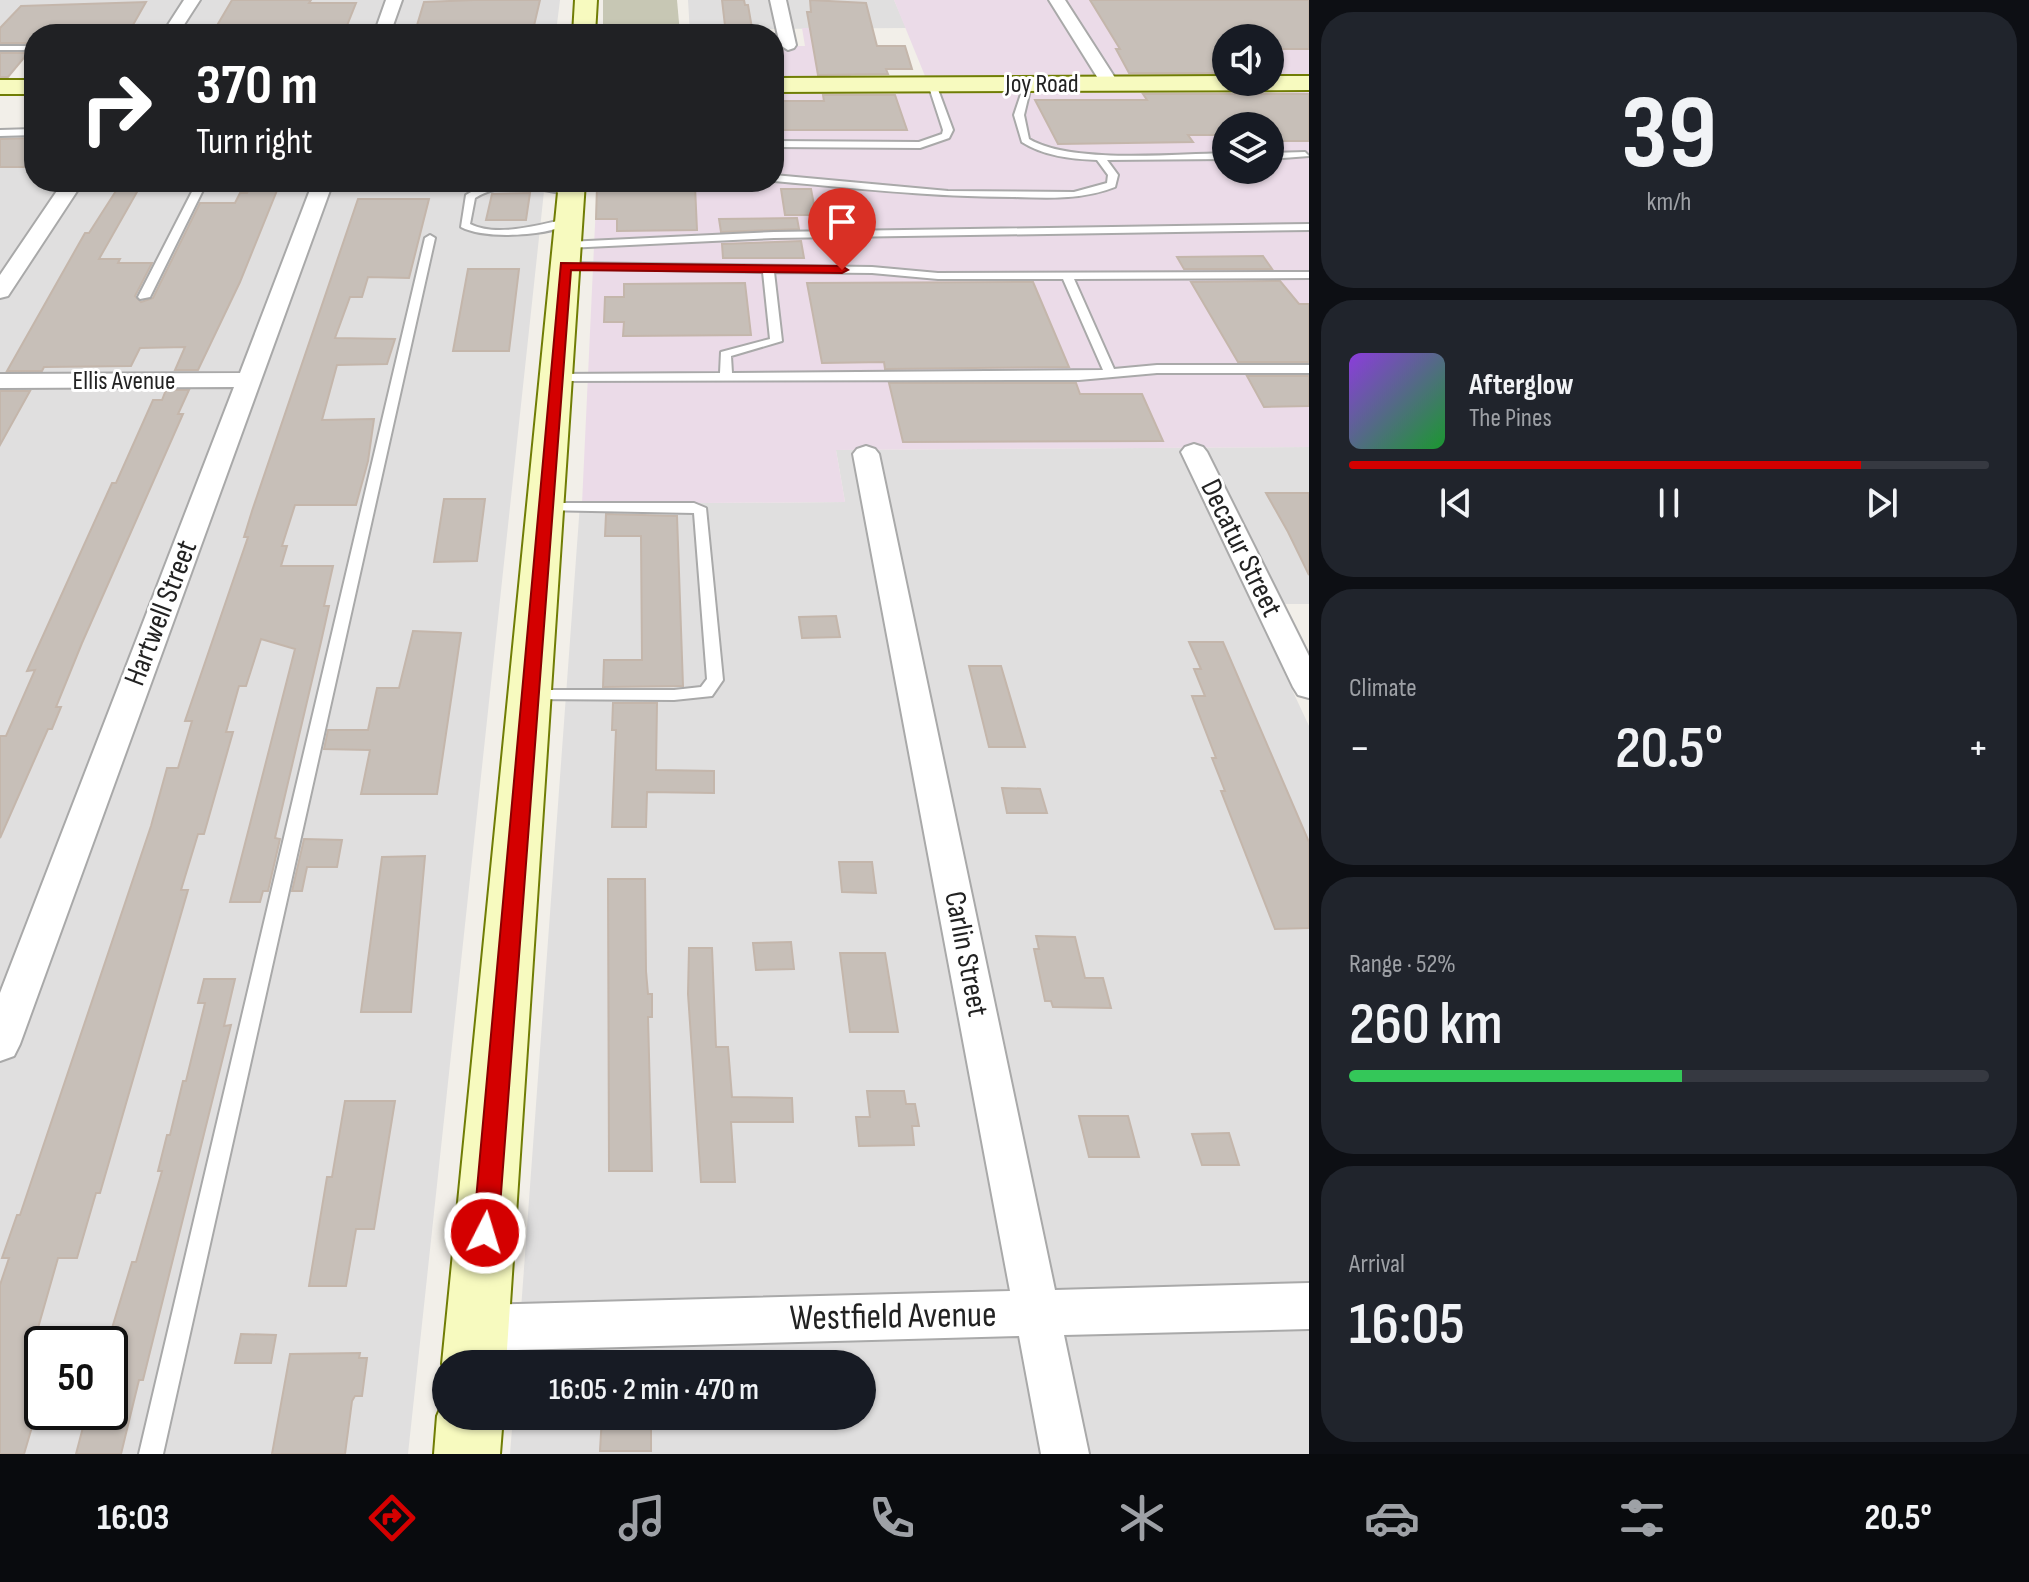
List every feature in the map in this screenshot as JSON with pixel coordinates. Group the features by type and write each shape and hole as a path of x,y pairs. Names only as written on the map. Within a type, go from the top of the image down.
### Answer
{"main road":[{"path":"585,24 586,0"},
{"name":"Joy Road","path":"784,85 1309,83"},
{"path":"0,87 24,87"},
{"path":"476,1346 569,221"},
{"path":"467,1454 469,1430"}],"street":[{"path":"176,24 192,0"},
{"path":"386,24 394,0"},
{"path":"778,0 783,24"},
{"path":"1057,0 1110,84"},
{"path":"784,27 788,45"},
{"path":"0,291 66,192"},
{"name":"Hartwell Street","path":"0,1044 319,192"},
{"name":"Ellis Avenue","path":"0,381 249,380"},
{"name":"Decatur Street","path":"1194,452 1309,687"},
{"name":"Carlin Street","path":"866,454 1065,1454"},
{"name":"Westfield Avenue","path":"476,1346 1037,1313 1309,1306"}],"lane":[{"path":"0,48 24,48"},
{"path":"784,144 920,145 935,141 946,136 948,130 932,84"},
{"path":"1022,84 1025,94 1019,115 1028,145 1055,155 1212,156"},
{"path":"0,133 24,132"},
{"path":"1284,156 1305,155"},
{"path":"784,179 935,193 1074,195 1112,185 1113,175 1099,156"},
{"path":"144,297 197,192"},
{"path":"480,192 470,197 465,225 480,232 500,233 569,221 774,235 1309,227"},
{"path":"524,192 569,221 768,270 872,270 938,276 1309,275"},
{"path":"151,1454 430,238"},
{"path":"726,376 725,354 776,341 768,270"},
{"path":"1067,275 1110,373"},
{"path":"556,377 1309,369"},
{"path":"530,695 674,695 706,692 715,680 701,511 694,507 669,506 545,507"}],"shaded area":[{"path":"0,0 560,0 557,24 24,24 24,46 20,46 0,69"},
{"path":"603,0 677,0 679,24 603,24"},
{"path":"688,0 894,0 906,28 784,29 784,24 689,24"},
{"path":"894,0 1309,0 1309,75 1284,75 1284,24 1212,24 1212,75 925,76"},
{"path":"802,28 837,28 851,76 784,76 784,46 805,46"},
{"path":"1212,92 1212,96 1284,96 1284,92 1309,92 1309,447 836,450 845,502 582,504 597,192 784,192 784,94"},
{"path":"0,129 24,129 24,192 544,192 408,1454 0,1454"},
{"path":"1309,447 1309,604 1252,604 1309,726 1309,1454 510,1454 512,1430 876,1430 876,1350 518,1350 580,504 845,502 836,450"}],"building":[{"path":"232,0 356,3 348,24 218,24"},
{"path":"540,0 534,24 417,24 424,2"},
{"path":"722,0 744,0 751,24 725,24"},
{"path":"810,0 866,3 877,46 905,46 912,69 886,69 888,74 818,75 807,12 811,12"},
{"path":"1090,0 1309,0 1309,49 1284,49 1284,24 1212,24 1212,73 1129,73 1116,49 1120,49"},
{"path":"146,2 134,24 24,24 24,43 0,43 0,28 21,6"},
{"path":"0,53 24,53 24,58 8,77 0,77"},
{"path":"1143,94 1309,94 1309,141 1284,141 1284,112 1212,112 1212,135 1188,135 1193,142 1058,144 1035,100 1147,100"},
{"path":"823,95 895,95 907,130 784,130 784,101 824,101"},
{"path":"24,138 24,167 0,167 0,139"},
{"path":"784,189 811,189 816,215 785,215 781,192"},
{"path":"115,192 137,192 99,259 120,259 118,263 152,263 135,296 141,302 153,298 200,203 235,203 240,193 276,192 240,282 198,370 175,370 185,347 140,348 131,366 44,367 42,371 7,371 85,233 89,233"},
{"path":"597,192 695,192 697,230 617,231 617,219 596,219"},
{"path":"530,193 526,220 486,220 492,194"},
{"path":"358,199 429,199 409,278 368,277 362,297 350,297 335,338 395,339 387,364 337,365 322,420 374,419 368,461 356,505 295,505 282,546 287,546 281,566 333,566 324,606 329,606 275,838 280,839 268,891 263,891 260,902 230,902 295,649 261,639 246,686 239,686 226,732 233,732 204,834 198,834 181,890 188,890 100,1193 96,1193 77,1258 58,1258 39,1326 24,1326 24,1430 31,1430 24,1454 0,1454 0,1285 9,1258 2,1258 17,1215 20,1215 151,826 167,768 178,768 192,721 185,721 248,537 244,537"},
{"path":"797,218 799,229 721,232 719,219"},
{"path":"801,241 804,258 723,258 722,244"},
{"path":"1263,256 1272,269 1184,269 1177,257"},
{"path":"468,269 519,269 509,351 453,351"},
{"path":"1280,281 1299,304 1309,304 1309,362 1238,362 1191,282"},
{"path":"1033,282 1069,367 885,369 884,362 822,363 807,283"},
{"path":"745,283 751,335 623,336 624,322 604,322 605,297 624,297 624,284"},
{"path":"1247,376 1309,376 1309,406 1264,407"},
{"path":"889,383 1076,383 1080,394 1142,394 1163,441 903,442"},
{"path":"166,390 189,390 178,414 183,414 82,643 56,707 61,707 52,729 48,729 0,838 0,736 6,736 35,670 27,671 112,483 116,483 153,400 162,400"},
{"path":"0,391 30,391 0,445"},
{"path":"1266,493 1309,493 1309,575 1288,532"},
{"path":"444,499 485,499 477,561 434,562"},
{"path":"606,514 677,516 683,686 603,687 604,660 642,660 641,536 605,536"},
{"path":"836,616 840,637 802,638 799,617"},
{"path":"413,631 461,633 437,794 361,794 370,750 324,749 328,730 368,730 377,688 399,688"},
{"path":"1189,642 1223,642 1309,842 1309,928 1275,929 1221,791 1225,791 1212,758 1216,758 1192,696 1205,696 1194,669 1201,669"},
{"path":"969,666 1001,666 1025,747 989,747"},
{"path":"613,703 657,703 656,770 714,771 714,793 647,792 646,827 612,827 616,730 612,730"},
{"path":"1002,788 1040,789 1047,813 1007,813"},
{"path":"304,839 342,840 337,867 307,867 302,891 292,891"},
{"path":"425,856 411,1012 361,1012 382,857"},
{"path":"839,862 872,862 876,893 842,892"},
{"path":"608,879 645,879 646,971 648,994 652,994 652,1017 648,1017 652,1171 609,1171"},
{"path":"1036,936 1075,937 1085,978 1103,978 1111,1008 1053,1007 1051,1001 1045,1001 1034,949 1039,949"},
{"path":"791,942 794,969 756,970 753,943"},
{"path":"689,948 712,948 716,1047 728,1047 732,1097 792,1098 793,1122 731,1122 735,1182 701,1182 688,994"},
{"path":"840,953 885,953 898,1032 850,1032"},
{"path":"204,979 235,979 224,1026 231,1025 143,1380 139,1380 128,1425 128,1326 113,1326 132,1262 136,1262 162,1171 158,1171 167,1135 170,1135 183,1081 186,1081 205,1003 198,1003"},
{"path":"867,1091 904,1091 906,1104 915,1104 919,1126 912,1126 914,1145 859,1146 856,1117 870,1117"},
{"path":"345,1101 395,1101 374,1229 356,1229 346,1286 309,1286 327,1177 332,1177"},
{"path":"1079,1116 1128,1116 1139,1157 1089,1157"},
{"path":"1229,1133 1239,1165 1202,1165 1192,1134"},
{"path":"241,1334 276,1335 271,1363 235,1363"},
{"path":"360,1353 359,1358 367,1358 362,1396 355,1396 352,1401 345,1454 272,1454 290,1354"},
{"path":"82,1430 127,1430 121,1454 76,1454"},
{"path":"601,1430 651,1430 651,1451 600,1451"}],"route":[{"path":"485,1233 565,266 842,270"}]}
